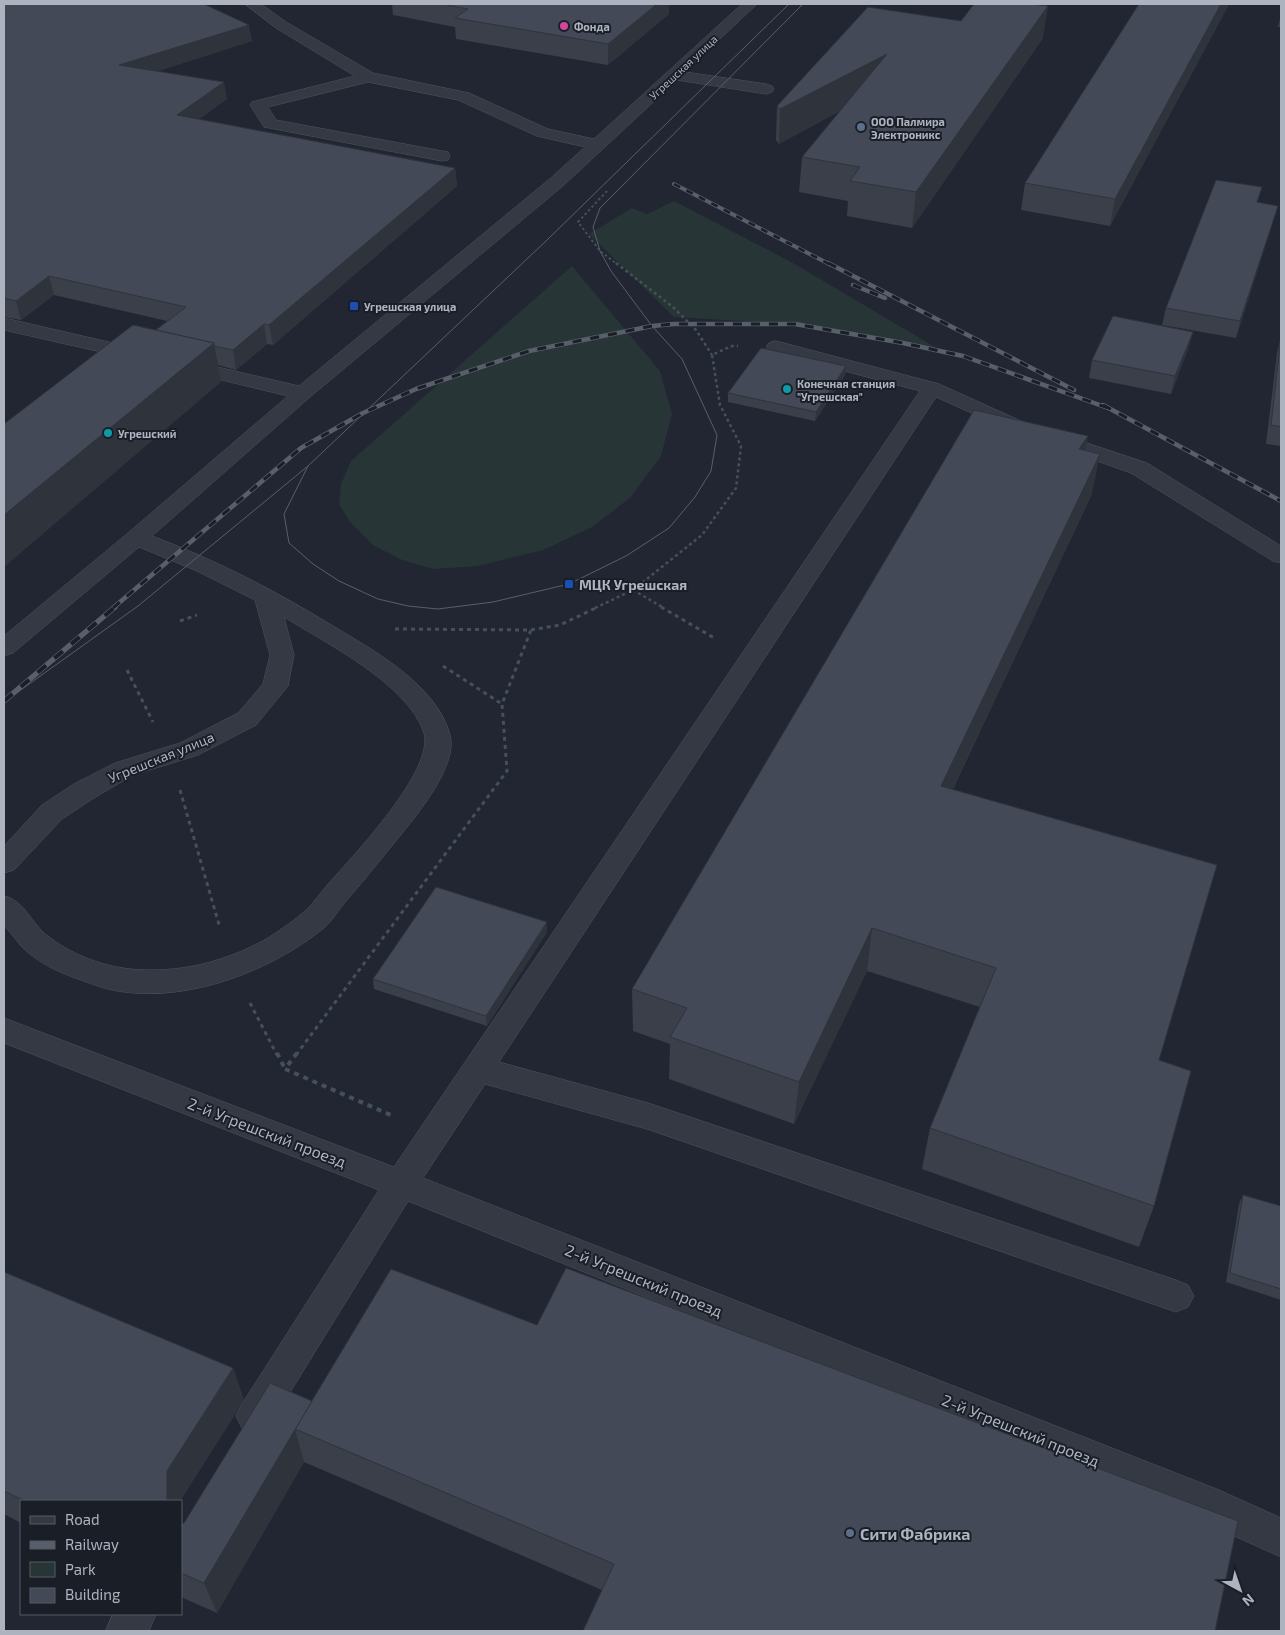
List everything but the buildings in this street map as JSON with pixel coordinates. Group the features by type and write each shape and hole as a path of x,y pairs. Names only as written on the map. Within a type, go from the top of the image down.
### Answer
{"street":[{"path":"252,4 281,25 368,77 463,96 543,133 599,145"},
{"name":"Угрешская улица","path":"4,648 136,538 303,393 529,206 599,145 750,4"},
{"path":"675,75 766,89"},
{"path":"368,77 258,106 270,124 442,156"},
{"path":"4,324 303,393"},
{"path":"776,347 932,388 1014,425 1139,468 1281,556"},
{"path":"236,1448 401,1184 932,388"},
{"path":"4,906 13,919 47,953 93,975 148,983 215,974 270,951 315,920 402,815 432,767 438,738 428,715 406,687 359,653 266,596 217,570 136,538"},
{"name":"Угрешская улица","path":"4,864 52,812 84,791 124,769 189,749 247,720 274,686 282,655 266,596"},
{"name":"2-й Угрешский проезд","path":"4,1030 401,1184 1205,1503 1281,1538"},
{"path":"478,1070 648,1116 1176,1296"},
{"path":"126,1631 135,1615"}],"path":[{"path":"388,629 531,630 560,625 633,590 702,535 736,488 741,446 720,405 712,355 696,330 674,307 600,251 578,222 606,191"},
{"path":"712,355 732,346 776,347"},
{"path":"633,590 682,619"},
{"path":"180,621 197,615"},
{"path":"285,1069 507,771 502,704 531,630"},
{"path":"127,670 170,755 231,967 285,1069 435,1134"}],"green space":[{"path":"674,201 793,263 940,350 795,324 674,317 589,234 632,208 647,214"},
{"path":"572,266 660,371 672,414 661,456 630,498 592,527 543,550 478,566 433,569 402,560 373,545 350,522 339,504 341,484 351,461"}],"tram line":[{"path":"308,466 547,240 789,4"},
{"path":"308,466 284,514 289,543 313,564 339,581 378,599 408,606 438,609 493,602 569,584 626,556 669,528 695,497 711,471 717,435 682,359 652,326 611,271 600,251 593,227 600,208 803,4"},
{"path":"4,702 138,606 308,466"}],"railway":[{"path":"674,184 831,265"},
{"path":"828,263 1074,390"},
{"path":"853,285 885,298"},
{"path":"113,608 301,448 363,413 416,389 529,351 652,326 674,324 795,324 903,343 963,356 1108,408"},
{"path":"1103,405 1281,501"},
{"path":"4,701 115,607"}],"place":[{"name":"Фонда","path":"564,26"},
{"name":"ООО Палмира Электроникс","path":"861,127"},
{"name":"Угрешская улица","path":"354,306"},
{"name":"Конечная станция \"Угрешская\"","path":"787,389"},
{"name":"Угрешский","path":"108,433"},
{"name":"МЦК Угрешская","path":"569,584"},
{"name":"Сити Фабрика","path":"850,1533"}]}
